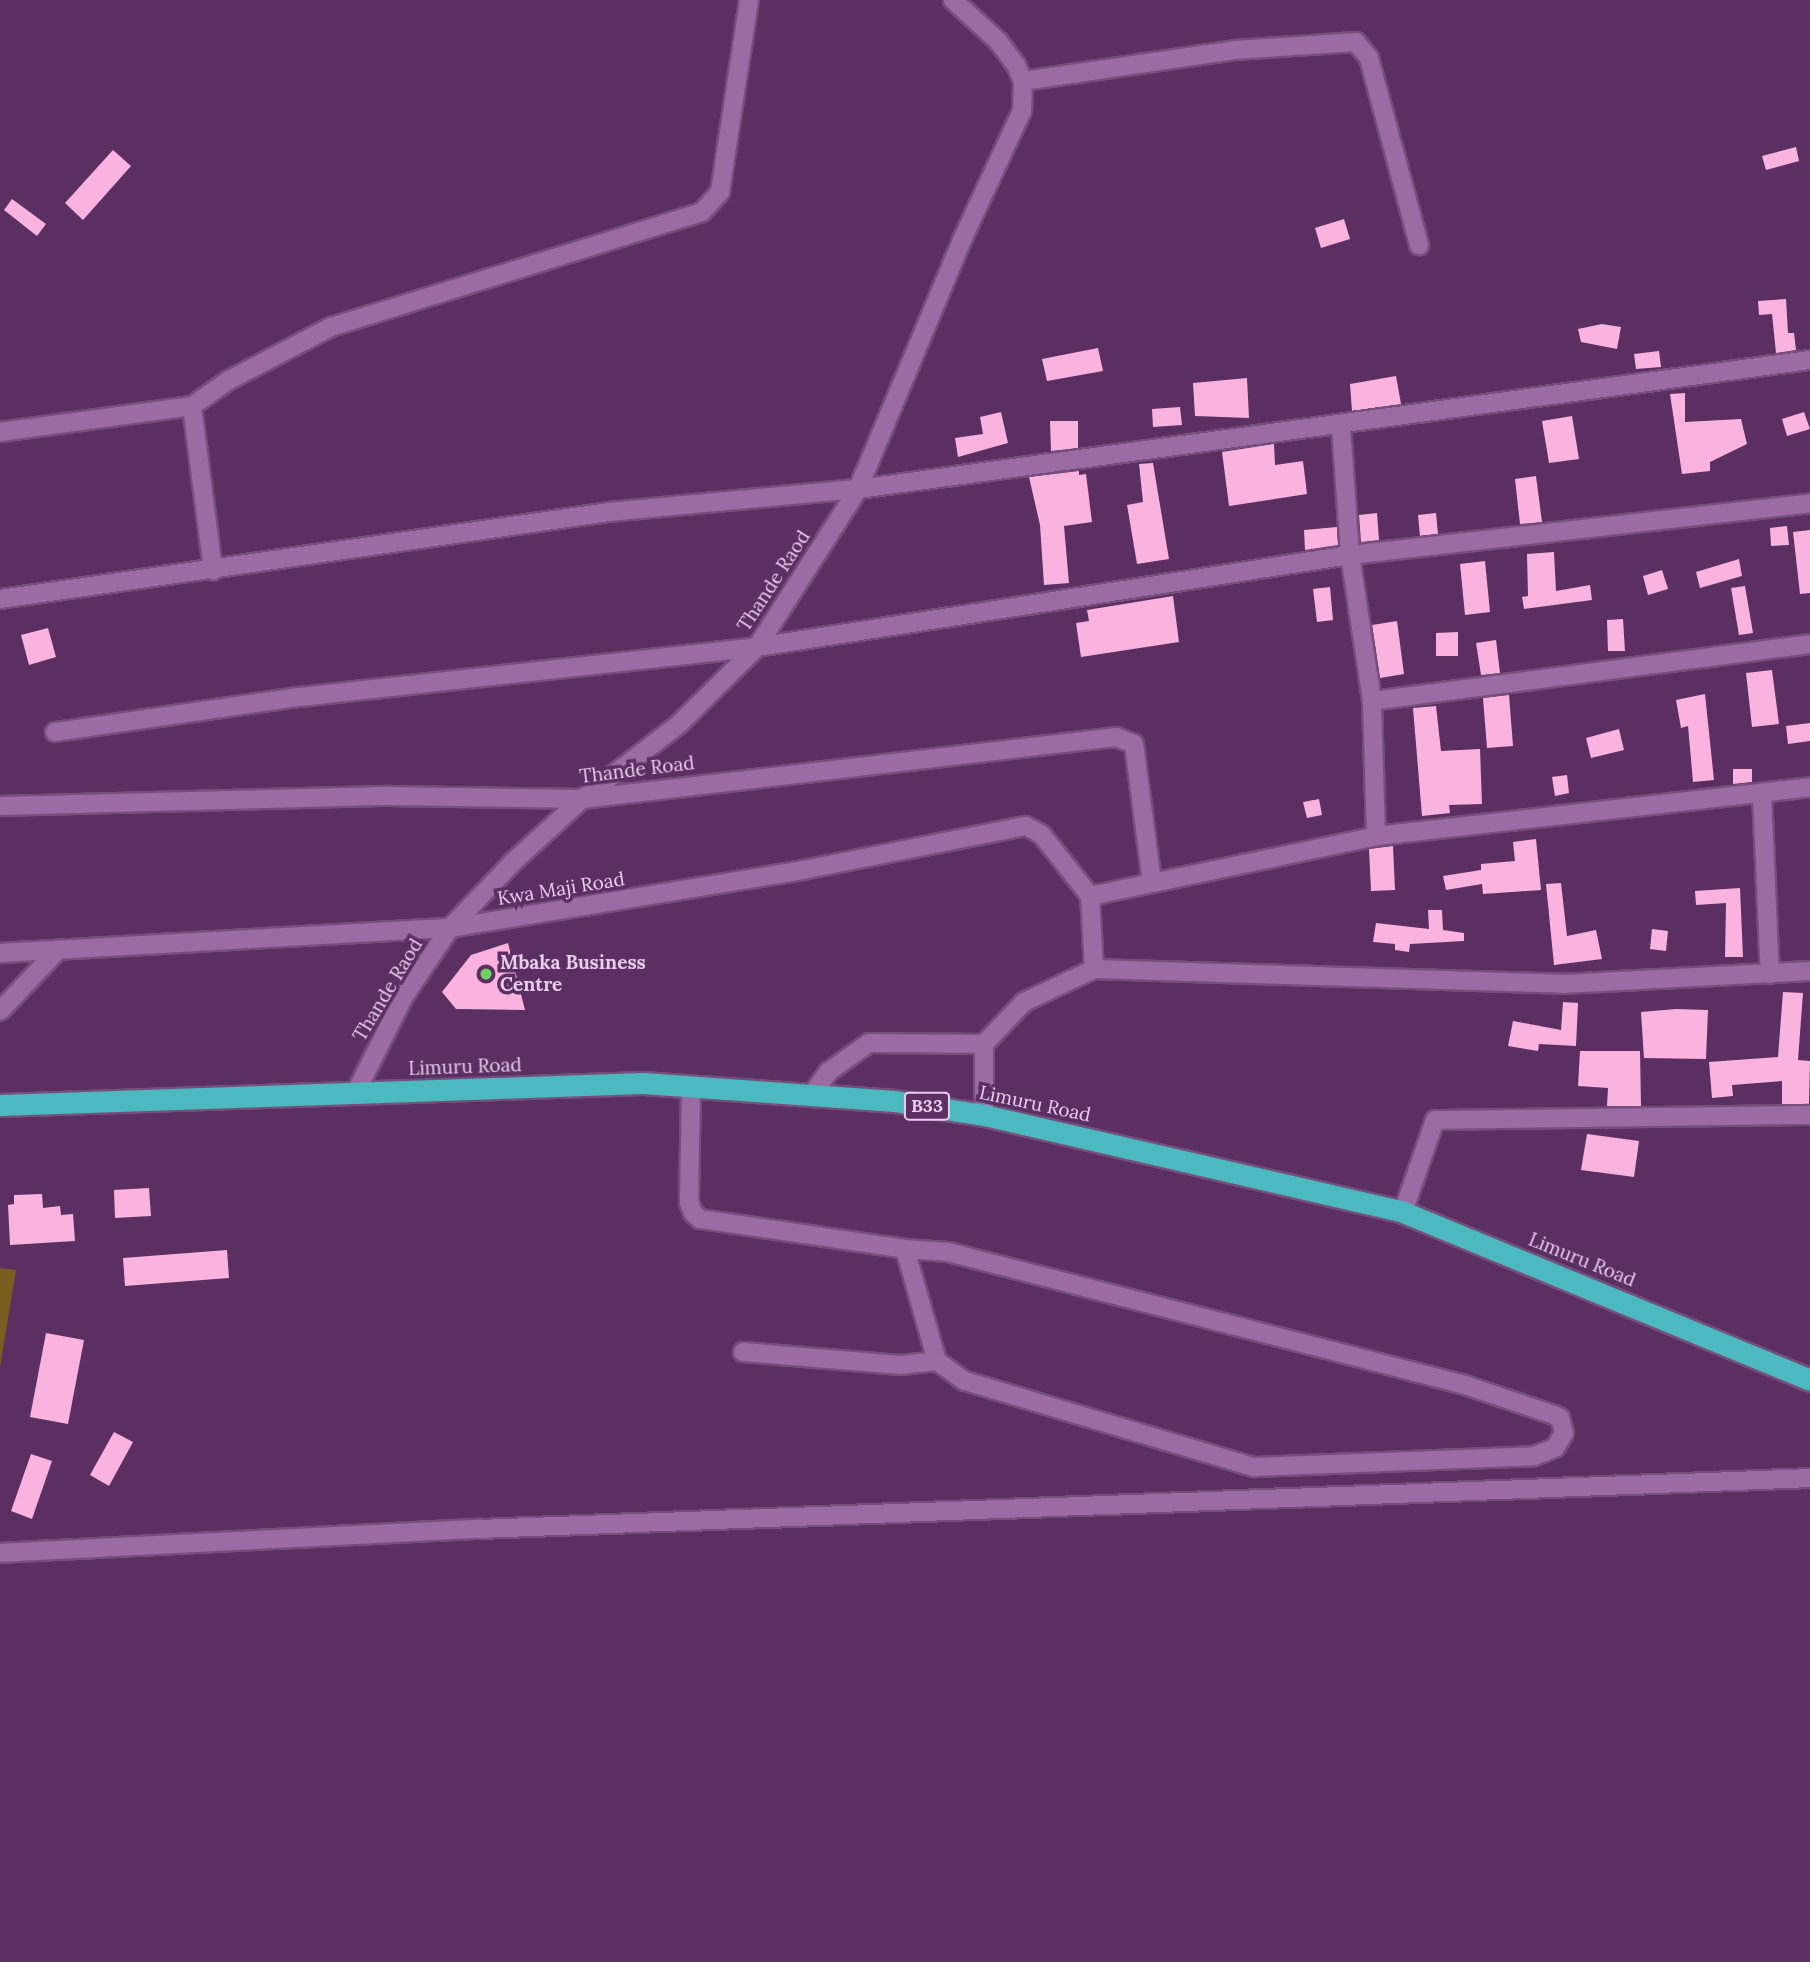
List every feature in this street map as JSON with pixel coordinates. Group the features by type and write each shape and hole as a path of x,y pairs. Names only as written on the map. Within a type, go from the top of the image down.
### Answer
{"highway":[{"name":"Limuru Road","path":"0,1105 643,1083 812,1095 984,1115 1403,1212 1810,1380"}],"street":[{"path":"0,432 192,406 229,380 331,327 702,212 720,192 749,0"},
{"path":"953,0 998,41 1023,81 1235,50 1356,42 1369,58 1419,245"},
{"name":"Thande Raod","path":"355,1094 403,998 450,928 582,799 679,724 757,646 858,489 962,240 1015,131 1023,81"},
{"path":"0,599 609,512 858,489 1101,453 1341,426 1810,360"},
{"path":"192,406 213,570"},
{"path":"1341,426 1350,555 1372,701 1376,836"},
{"path":"55,732 299,697 757,646 1350,555 1810,503"},
{"path":"1372,701 1810,644"},
{"name":"Thande Road","path":"0,806 390,796 582,799 984,749 1126,738 1134,744 1152,883"},
{"path":"1094,969 1090,896 1376,836 1810,787"},
{"path":"1762,794 1770,974"},
{"name":"Kwa Maji Road","path":"0,953 450,928 803,870 1026,826 1042,835 1090,896"},
{"path":"0,1011 55,952"},
{"path":"984,1115 984,1044 1024,1002 1094,969 1563,984 1810,971"},
{"path":"812,1095 828,1072 869,1043 984,1044"},
{"path":"691,1086 689,1202 700,1219 905,1249 948,1252 1465,1385 1554,1415 1560,1418 1564,1433 1555,1448 1534,1456 1254,1467 965,1381 937,1361 905,1249"},
{"path":"1403,1212 1435,1120 1810,1115"},
{"path":"743,1352 900,1365 937,1361"},
{"path":"0,1553 479,1529 1810,1478"}],"shaded area":[{"path":"0,1268 16,1270 0,1367"}],"building":[{"path":"1796,147 1799,161 1766,170 1762,156"},
{"path":"113,150 131,166 83,220 65,203"},
{"path":"12,199 46,224 37,236 4,210"},
{"path":"1344,219 1350,239 1321,248 1315,228"},
{"path":"1786,299 1788,333 1794,333 1796,350 1776,353 1772,314 1759,315 1758,301"},
{"path":"1602,324 1621,327 1617,349 1581,342 1578,329"},
{"path":"1098,348 1103,371 1047,381 1042,359"},
{"path":"1659,351 1661,367 1636,369 1634,354"},
{"path":"1396,376 1401,404 1352,411 1350,384"},
{"path":"1247,378 1249,418 1195,416 1193,383"},
{"path":"1685,393 1685,422 1741,419 1747,444 1710,462 1710,471 1682,474 1670,394"},
{"path":"1180,407 1182,425 1153,427 1152,409"},
{"path":"1001,412 1008,443 958,457 955,438 983,434 980,417"},
{"path":"1804,412 1810,429 1787,436 1782,419"},
{"path":"1572,416 1579,459 1549,463 1542,421"},
{"path":"1050,421 1078,421 1078,448 1051,451"},
{"path":"1274,444 1275,465 1303,461 1307,494 1229,506 1222,452"},
{"path":"1153,463 1169,559 1137,564 1127,505 1143,502 1139,464"},
{"path":"1079,471 1079,475 1086,474 1092,522 1064,526 1069,583 1044,585 1040,525 1029,477"},
{"path":"1536,476 1542,522 1520,524 1515,479"},
{"path":"1377,513 1379,540 1361,542 1359,515"},
{"path":"1436,513 1438,534 1420,536 1418,515"},
{"path":"1787,526 1789,545 1771,546 1770,528"},
{"path":"1337,527 1338,545 1305,550 1304,530"},
{"path":"1810,530 1810,593 1800,594 1793,532"},
{"path":"1554,552 1556,591 1590,585 1592,600 1524,609 1522,597 1528,596 1527,554"},
{"path":"1739,559 1742,576 1700,588 1696,572"},
{"path":"1485,561 1490,612 1465,615 1460,564"},
{"path":"1662,570 1668,589 1648,595 1643,576"},
{"path":"1745,586 1753,633 1739,635 1731,588"},
{"path":"1330,587 1333,620 1317,622 1313,589"},
{"path":"1173,596 1179,642 1081,657 1076,623 1089,621 1087,610"},
{"path":"1623,619 1625,651 1608,651 1607,620"},
{"path":"1397,621 1404,674 1380,678 1372,625"},
{"path":"48,628 56,657 29,665 21,635"},
{"path":"1458,632 1458,656 1436,656 1436,633"},
{"path":"1496,640 1500,673 1481,675 1476,643"},
{"path":"1772,670 1779,724 1752,727 1746,673"},
{"path":"1705,694 1714,780 1693,782 1688,726 1681,728 1676,700"},
{"path":"1509,695 1513,746 1487,748 1483,698"},
{"path":"1436,706 1441,751 1480,749 1482,804 1449,805 1450,813 1422,816 1413,708"},
{"path":"1810,723 1810,741 1788,744 1786,726"},
{"path":"1619,729 1624,750 1591,758 1586,738"},
{"path":"1733,769 1752,769 1752,782 1733,784"},
{"path":"1567,775 1569,793 1555,796 1552,777"},
{"path":"1319,799 1322,815 1307,818 1303,802"},
{"path":"1536,839 1541,890 1483,894 1482,884 1446,890 1443,876 1481,870 1481,864 1515,861 1513,842"},
{"path":"1393,846 1395,890 1371,891 1369,849"},
{"path":"1561,883 1567,936 1596,930 1602,959 1554,965 1546,884"},
{"path":"1740,888 1743,957 1725,957 1726,903 1696,905 1695,891"},
{"path":"1428,910 1442,910 1443,930 1464,933 1464,941 1410,944 1409,952 1395,950 1395,944 1373,942 1376,923 1429,929"},
{"path":"1652,929 1668,931 1666,951 1650,949"},
{"name":"Mbaka Business Centre","path":"508,943 525,1010 456,1009 442,992 471,955"},
{"path":"1783,992 1803,993 1798,1060 1810,1061 1809,1104 1782,1104 1782,1081 1732,1085 1733,1096 1712,1098 1709,1062 1778,1057"},
{"path":"1563,1002 1578,1003 1576,1046 1539,1044 1538,1051 1508,1046 1513,1021 1561,1030"},
{"path":"1708,1010 1706,1059 1644,1058 1641,1012"},
{"path":"1580,1051 1640,1051 1641,1106 1607,1106 1608,1088 1578,1086"},
{"path":"1587,1134 1639,1141 1634,1177 1581,1170"},
{"path":"149,1188 151,1216 115,1218 114,1190"},
{"path":"42,1194 43,1208 60,1206 61,1215 73,1214 75,1241 10,1245 8,1205 14,1204 14,1195"},
{"path":"227,1250 229,1278 125,1286 123,1258"},
{"path":"46,1333 84,1340 68,1424 30,1417"},
{"path":"114,1432 133,1442 109,1486 90,1475"},
{"path":"31,1454 52,1461 32,1519 11,1511"}],"place":[{"name":"Mbaka Business Centre","path":"486,974"}]}
